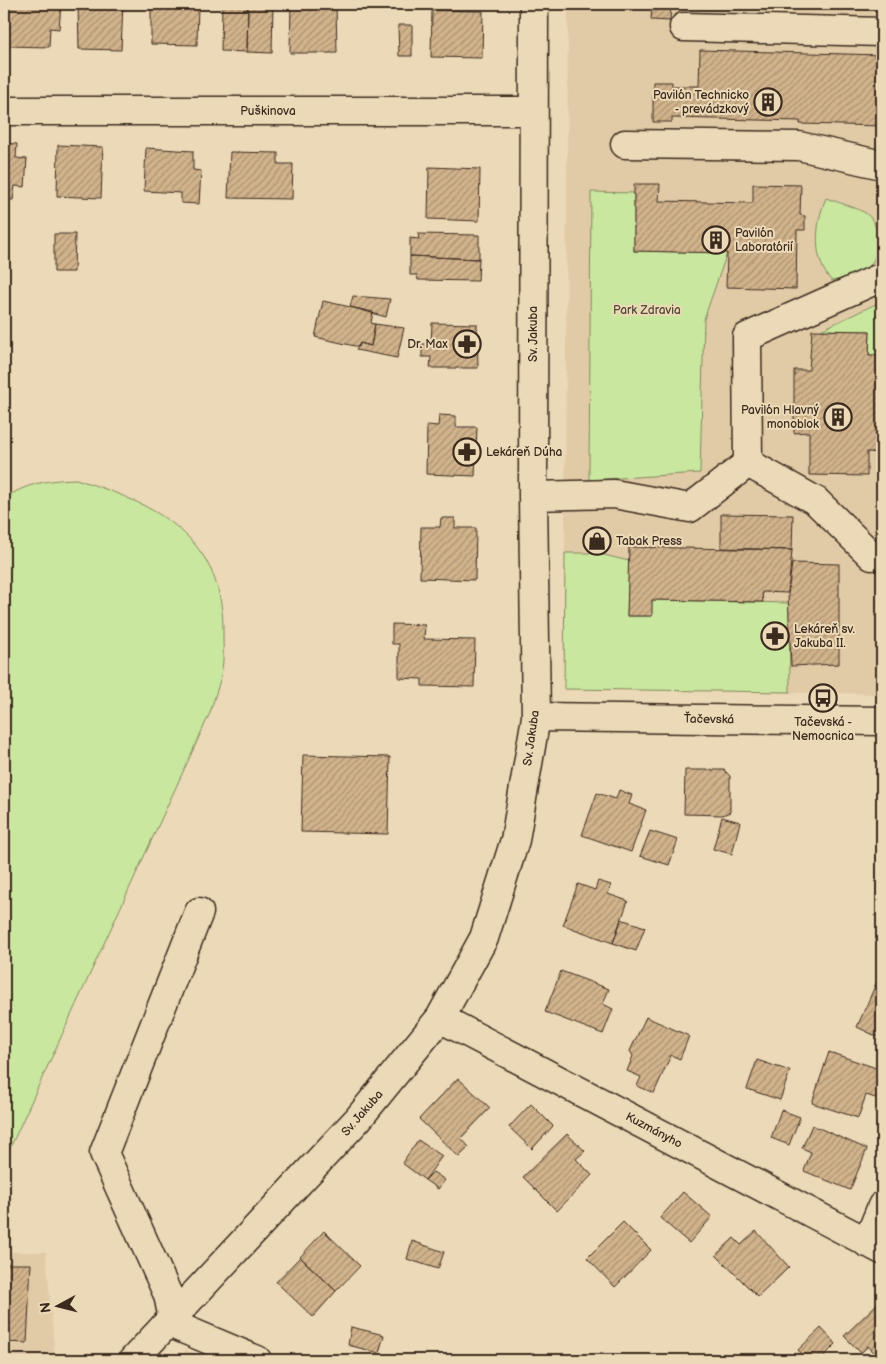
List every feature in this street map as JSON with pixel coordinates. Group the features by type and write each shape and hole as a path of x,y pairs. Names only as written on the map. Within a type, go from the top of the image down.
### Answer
{"street":[{"name":"Sv. Jakuba","path":"133,1360 358,1119 440,1018 484,938 515,840 536,717 533,496 534,4"},
{"path":"684,28 882,32"},
{"name":"Puškinova","path":"4,110 533,111"},
{"path":"625,144 799,146 882,165"},
{"path":"748,463 747,337 882,277"},
{"path":"533,496 614,494 690,508 748,463"},
{"path":"748,463 816,501 872,556"},
{"name":"Ťačevská","path":"536,717 882,721"},
{"path":"198,912 104,1153 168,1295 171,1321 257,1360"},
{"name":"Kuzmányho","path":"440,1018 875,1247 882,1206"}],"shaded area":[{"path":"568,4 882,4 882,694 564,689"},
{"path":"4,1252 46,1252 55,1360 4,1360"},
{"path":"186,1350 210,1360 176,1360"}],"green space":[{"name":"Park Zdravia","path":"591,192 634,193 634,251 727,253 704,319 700,473 589,480"},
{"path":"826,198 866,213 873,222 878,237 876,253 869,267 856,275 832,281 821,263 817,241 819,219"},
{"path":"882,301 882,355 869,355 870,331 821,330"},
{"path":"76,479 106,489 159,514 181,530 199,549 212,573 221,601 223,665 210,713 4,1161 4,499 21,489 38,483"},
{"path":"565,553 596,553 629,561 627,616 651,616 652,600 789,603 790,692 564,689"}],"building":[{"path":"6,4 61,4 59,29 50,28 49,47 5,46"},
{"path":"78,4 123,4 121,50 79,49"},
{"path":"151,4 198,4 197,45 151,44"},
{"path":"222,4 248,4 247,52 221,51"},
{"path":"248,4 273,4 272,53 247,52"},
{"path":"291,4 336,5 337,53 290,53"},
{"path":"652,4 671,4 670,21 651,20"},
{"path":"432,10 483,11 482,58 431,57"},
{"path":"398,25 412,25 412,56 399,56"},
{"name":"Pavilón Technicko - prevádzkový","path":"700,50 882,55 882,126 800,124 800,121 672,118 672,122 653,122 653,82 672,82 672,86 699,86"},
{"path":"4,143 17,144 16,158 27,159 25,187 15,186 13,200 4,200"},
{"path":"58,145 103,147 101,198 57,196"},
{"path":"146,148 193,151 193,170 201,171 199,204 181,203 181,193 144,191"},
{"path":"230,152 278,153 278,164 293,164 292,199 228,198"},
{"path":"429,167 480,169 479,221 428,219"},
{"name":"Pavilón Laboratórií","path":"634,184 660,184 659,201 753,203 753,184 801,185 800,215 805,216 805,230 797,230 796,289 726,287 727,253 634,251"},
{"path":"54,234 75,234 74,272 54,272"},
{"path":"418,234 479,235 479,259 410,256 410,238 419,239"},
{"path":"410,256 479,259 478,281 418,280 417,275 410,275"},
{"path":"353,296 390,299 386,317 350,307"},
{"path":"323,301 373,312 371,323 375,324 371,346 360,343 359,347 315,337"},
{"path":"432,323 477,324 478,368 430,368 431,357 422,357 422,344 431,344"},
{"path":"375,324 404,328 397,358 356,350 360,343 371,346"},
{"name":"Pavilón Hlavný monoblok","path":"812,330 870,331 869,355 882,355 882,453 867,452 867,476 809,475 809,432 794,433 794,370 809,370"},
{"path":"439,415 456,416 456,427 477,427 475,476 426,474 427,425 438,426"},
{"path":"721,514 793,515 792,550 721,548"},
{"path":"441,518 455,518 455,528 476,528 475,580 420,578 421,527 440,527"},
{"path":"629,547 792,550 788,593 762,592 763,602 652,600 652,616 627,616"},
{"path":"792,563 839,564 839,664 791,666 788,593"},
{"path":"392,624 425,625 424,639 475,640 474,687 422,686 422,679 399,678 399,644 392,644"},
{"path":"303,755 390,757 388,834 301,832"},
{"path":"685,770 724,770 730,776 730,812 723,815 684,814"},
{"path":"619,790 632,795 629,804 646,810 631,852 582,835 597,793 616,799"},
{"path":"722,817 740,822 732,854 713,849"},
{"path":"650,831 678,840 669,865 640,856"},
{"path":"598,881 611,885 608,894 628,901 613,943 563,925 578,884 595,890"},
{"path":"621,919 645,927 636,951 613,943"},
{"path":"561,971 609,989 603,1004 613,1009 603,1034 545,1012"},
{"path":"879,977 882,978 882,1039 857,1027"},
{"path":"646,1017 689,1036 680,1059 671,1055 654,1093 637,1086 641,1077 627,1071 633,1056 630,1051"},
{"path":"829,1052 882,1070 882,1100 866,1095 858,1118 812,1103"},
{"path":"757,1060 790,1071 780,1100 747,1089"},
{"path":"458,1078 490,1108 461,1138 469,1147 459,1157 419,1119"},
{"path":"531,1104 553,1126 532,1149 509,1127"},
{"path":"781,1110 800,1117 789,1145 771,1138"},
{"path":"812,1125 867,1149 850,1190 804,1171 811,1152 802,1148"},
{"path":"567,1134 585,1151 576,1159 592,1175 557,1211 523,1177"},
{"path":"418,1140 442,1156 425,1180 402,1163"},
{"path":"433,1172 445,1180 438,1189 425,1180"},
{"path":"683,1192 712,1217 689,1243 660,1218"},
{"path":"623,1222 651,1250 615,1287 587,1258"},
{"path":"324,1231 360,1266 336,1291 300,1257"},
{"path":"756,1231 789,1267 758,1297 716,1255 734,1238 741,1245"},
{"path":"412,1241 444,1252 438,1269 407,1259"},
{"path":"300,1257 336,1291 313,1317 276,1282"},
{"path":"4,1264 31,1264 27,1343 4,1342"},
{"path":"882,1299 881,1360 868,1346 861,1353 844,1336"},
{"path":"351,1327 384,1335 379,1353 348,1345"},
{"path":"821,1328 836,1344 820,1360 807,1360 798,1350"}],"place":[{"name":"Pavilón Technicko - prevádzkový","path":"768,102"},
{"name":"Pavilón Laboratórií","path":"716,240"},
{"name":"Dr. Max","path":"467,344"},
{"name":"Pavilón Hlavný monoblok","path":"838,417"},
{"name":"Lekáreň Dúha","path":"467,452"},
{"name":"Tabak Press","path":"597,541"},
{"name":"Lekáreň sv. Jakuba II.","path":"775,636"},
{"name":"Tačevská - Nemocnica","path":"823,698"}]}
